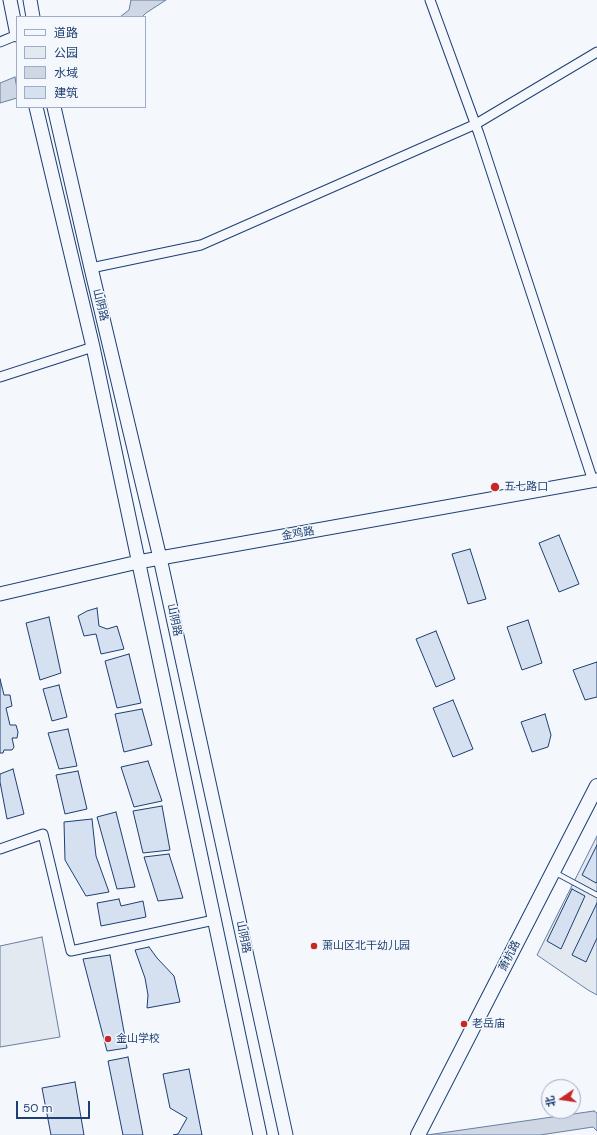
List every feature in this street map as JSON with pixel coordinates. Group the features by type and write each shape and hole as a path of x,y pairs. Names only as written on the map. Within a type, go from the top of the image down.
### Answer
{"main road":[{"path":"10,0 16,30"},
{"path":"30,0 33,16"},
{"name":"山阴路","path":"36,108 93,347 260,1135"},
{"name":"山阴路","path":"55,112 160,558 286,1135"},
{"name":"金鸡路","path":"0,594 138,562 595,480"},
{"name":"萧杭路","path":"420,1130 553,871 590,804 597,786"}],"street":[{"path":"430,0 476,124 595,480"},
{"path":"0,42 16,35"},
{"path":"91,268 201,245 476,124 597,52"},
{"path":"0,377 93,347"},
{"path":"0,849 43,834 71,951 214,920"}],"lane":[{"path":"553,871 597,895"}],"green space":[{"path":"597,836 597,995 537,955"},
{"path":"42,937 60,1037 0,1047 0,946"}],"water":[{"path":"131,0 166,0 143,16 121,16 129,10"},
{"path":"15,77 16,98 0,103 0,83"},
{"path":"594,1111 597,1113 597,1131 593,1127 540,1135 427,1135 541,1119 581,1119 581,1113"}],"building":[{"path":"559,535 579,584 559,592 539,543"},
{"path":"470,549 486,599 468,604 452,554"},
{"path":"97,608 99,626 107,629 117,626 124,649 101,654 96,634 84,636 78,616"},
{"path":"49,617 61,673 40,680 26,623"},
{"path":"528,620 542,663 522,670 507,627"},
{"path":"436,631 455,679 436,687 416,639"},
{"path":"129,654 141,703 117,708 105,661"},
{"path":"597,662 597,697 585,700 573,670"},
{"path":"0,679 4,695 10,695 12,706 6,708 10,725 16,725 18,732 17,738 12,738 14,747 12,750 4,750 3,753 0,753"},
{"path":"59,685 67,717 52,721 43,689"},
{"path":"453,700 473,749 453,757 433,708"},
{"path":"142,709 152,745 124,752 115,714"},
{"path":"545,714 551,735 548,747 532,752 521,722"},
{"path":"68,729 77,766 59,769 48,733"},
{"path":"148,761 162,801 134,807 121,767"},
{"path":"13,769 24,814 7,819 0,782 0,774"},
{"path":"78,771 87,809 65,814 56,775"},
{"path":"162,806 170,850 143,853 133,811"},
{"path":"116,812 135,887 117,889 97,817"},
{"path":"92,819 96,856 109,892 86,896 65,860 64,822"},
{"path":"597,845 597,882 596,883 582,875"},
{"path":"169,854 183,898 158,901 144,857"},
{"path":"572,889 585,896 561,949 547,941"},
{"path":"119,899 121,906 143,901 146,917 101,926 97,903"},
{"path":"597,903 597,938 586,962 572,955"},
{"path":"149,947 174,976 180,1002 147,1008 148,995 145,978 135,950"},
{"path":"110,955 127,1048 107,1051 83,959"},
{"path":"128,1057 143,1135 123,1135 108,1061"},
{"path":"189,1069 202,1135 173,1135 178,1134 187,1118 170,1108 163,1074"},
{"path":"75,1082 84,1135 51,1135 42,1088"}],"place":[{"name":"五七路口","path":"495,487"},
{"name":"萧山区北干幼儿园","path":"314,946"},
{"name":"老岳庙","path":"464,1024"},
{"name":"金山学校","path":"108,1039"}]}
